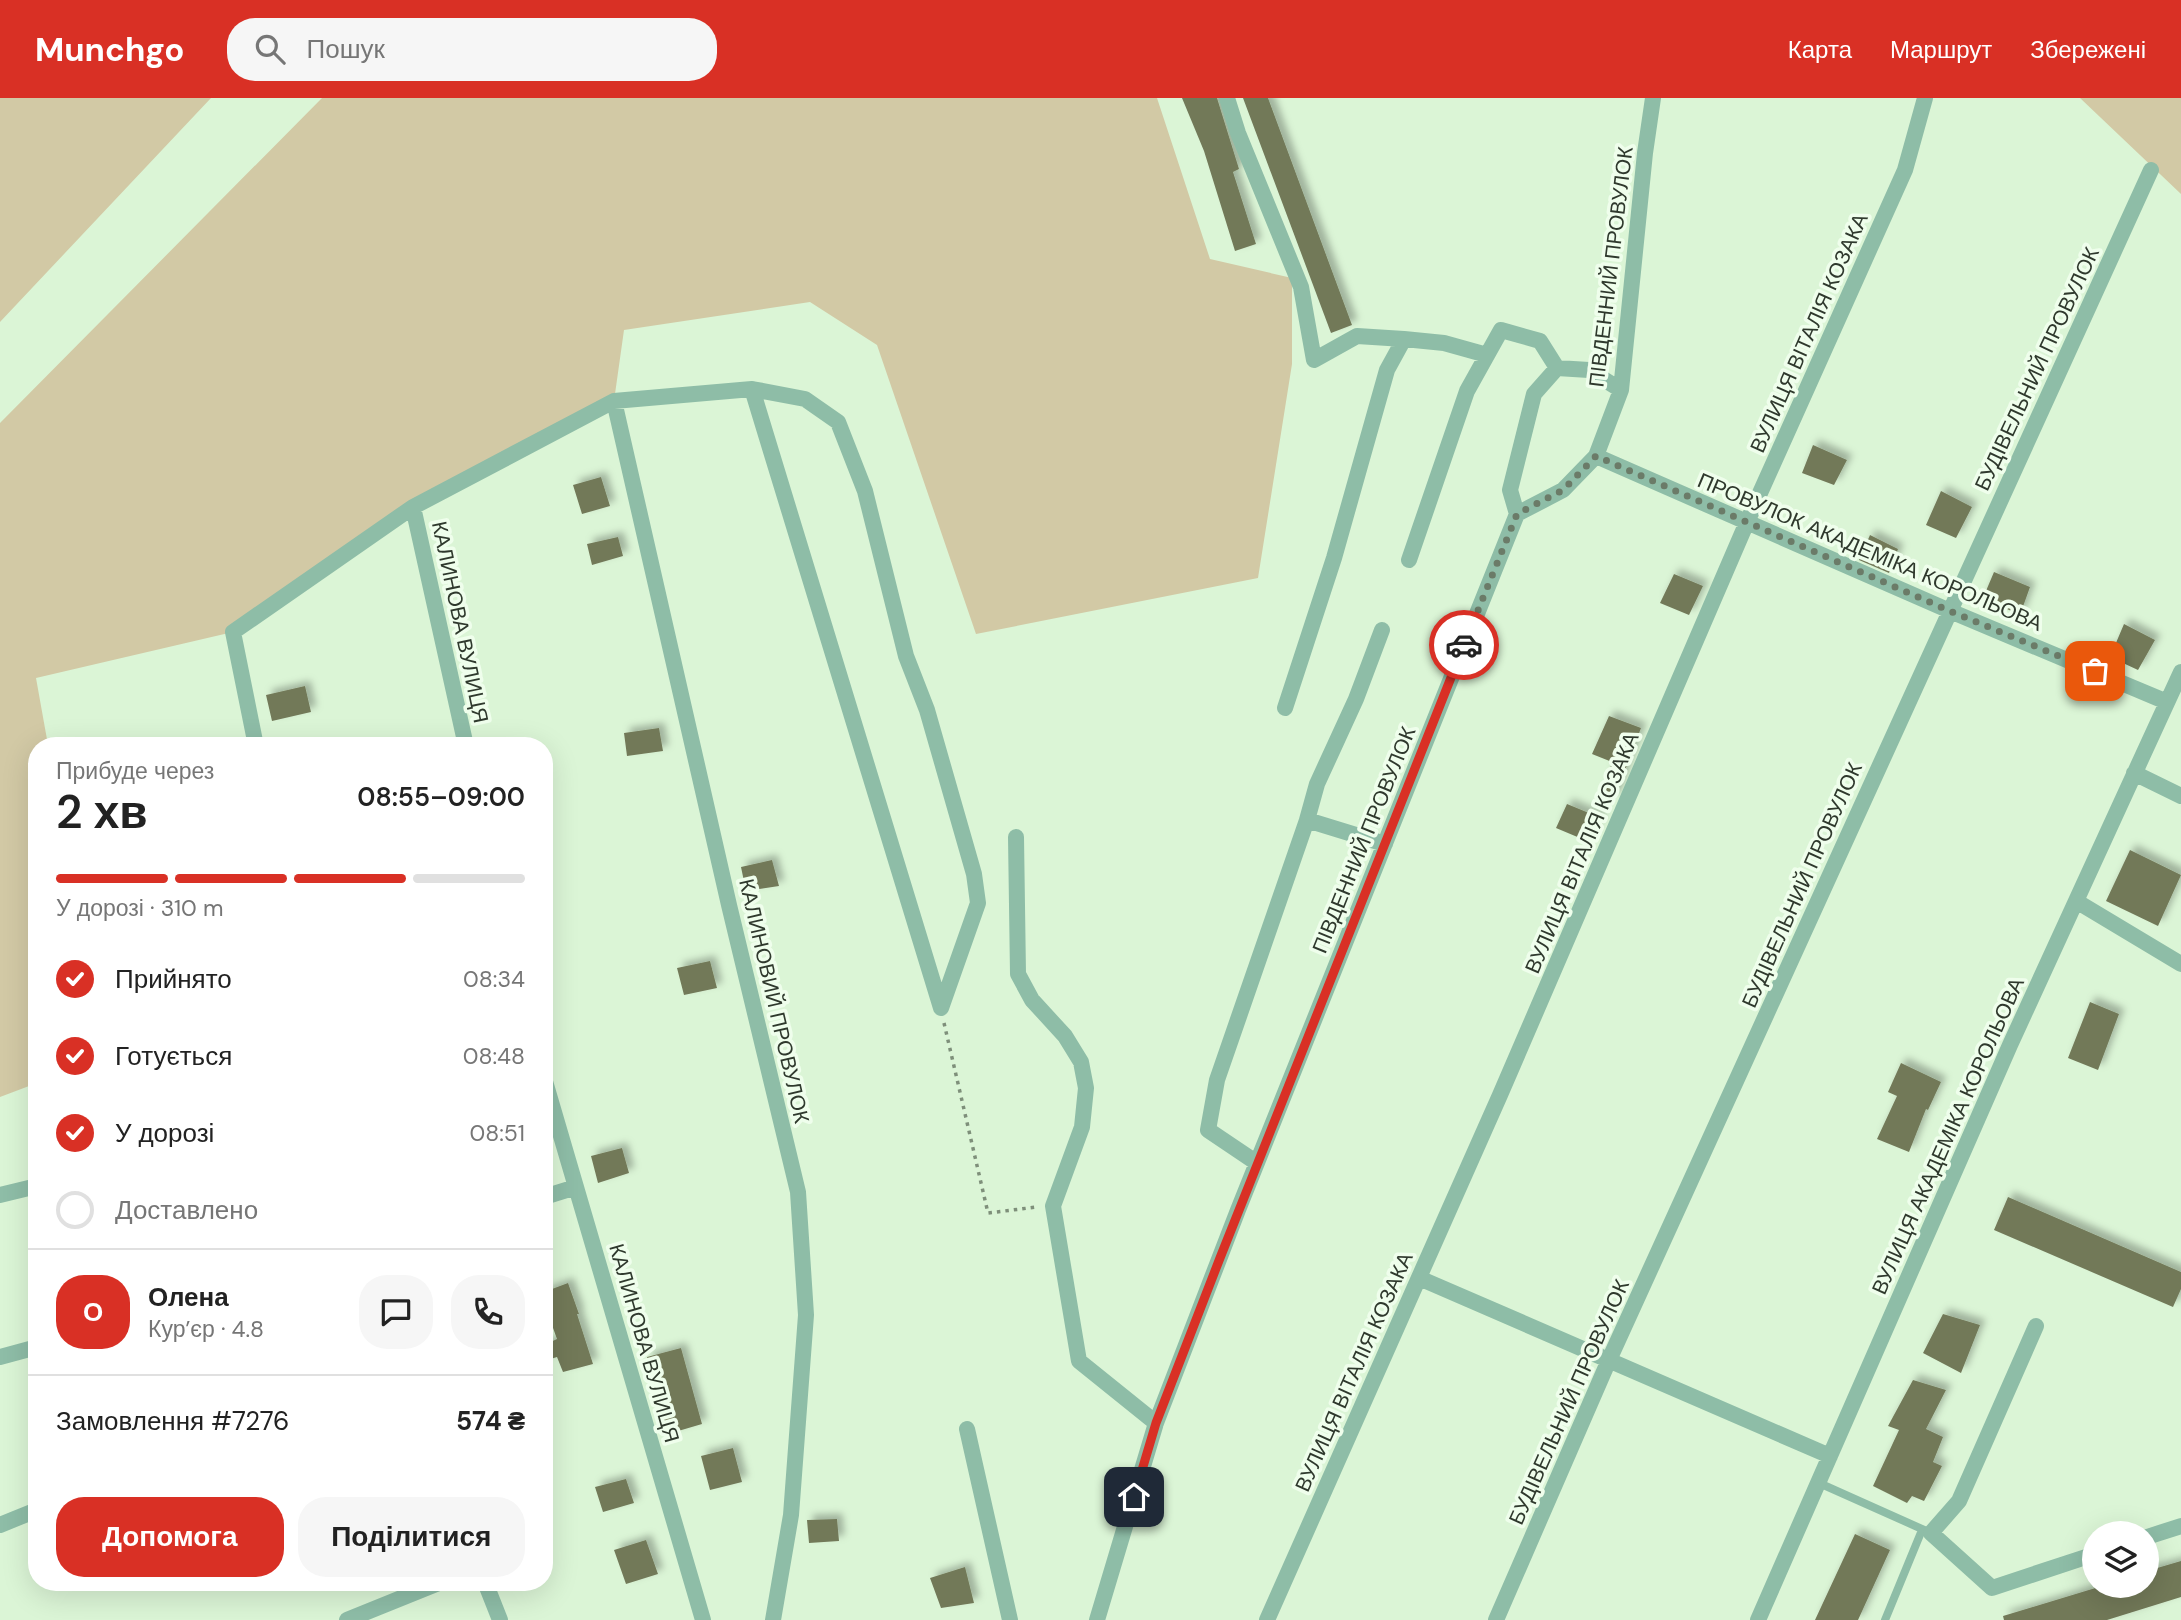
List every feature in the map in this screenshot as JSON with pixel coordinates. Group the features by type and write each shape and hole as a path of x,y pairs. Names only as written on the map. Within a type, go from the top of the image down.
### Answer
{"street":[{"path":"1227,98 1238,133 1301,287 1314,360 1357,336 1444,343 1487,355"},
{"name":"ПІВДЕННИЙ ПРОВУЛОК","path":"1097,1620 1156,1423 1517,514 1563,490 1596,456 1621,390 1653,98"},
{"name":"ВУЛИЦЯ ВІТАЛІЯ КОЗАКА","path":"1267,1620 1419,1278 1747,522 1905,170 1925,98"},
{"name":"БУДІВЕЛЬНИЙ ПРОВУЛОК","path":"1496,1620 1609,1360 2151,170"},
{"path":"1409,560 1467,391 1501,330 1540,341 1557,368"},
{"path":"1284,708 1334,558 1387,370 1404,339"},
{"path":"1557,368 1589,370 1621,390"},
{"path":"1517,514 1510,490 1534,394 1557,368"},
{"path":"752,389 941,1008"},
{"path":"254,737 233,632 413,507 614,401 752,389 805,399 838,422 865,491 906,656 927,710 974,874 978,903 941,1008"},
{"name":"КАЛИНОВИЙ ПРОВУЛОК","path":"614,401 729,905 798,1192 806,1315 791,1515 773,1620"},
{"name":"ПРОВУЛОК АКАДЕМІКА КОРОЛЬОВА","path":"1596,456 1950,611 2167,702"},
{"name":"КАЛИНОВА ВУЛИЦЯ","path":"413,507 464,737"},
{"path":"1257,1163 1208,1130 1217,1080 1317,784 1356,699 1382,630"},
{"name":"ВУЛИЦЯ АКАДЕМІКА КОРОЛЬОВА","path":"1758,1620 2010,1045 2181,672"},
{"path":"2134,774 2181,796"},
{"path":"1307,820 1385,844"},
{"path":"1016,837 1018,974 1032,1000 1065,1036 1081,1062 1086,1088 1082,1126 1053,1206 1079,1362 1156,1423"},
{"path":"2076,901 2181,964"},
{"name":"КАЛИНОВА ВУЛИЦЯ","path":"553,1109 703,1620"},
{"path":"553,1194 576,1187"},
{"path":"0,1195 28,1188"},
{"path":"1419,1278 1830,1456"},
{"path":"2036,1326 1959,1501 1927,1532 1992,1588 2082,1558"},
{"path":"0,1357 28,1349"},
{"path":"967,1429 1010,1620"},
{"path":"0,1525 28,1514"},
{"path":"2159,1533 2181,1526"},
{"path":"347,1620 419,1591"},
{"path":"489,1591 500,1620"}],"lane":[{"path":"1819,1483 1927,1532 1885,1620"}],"path":[{"path":"941,1008 988,1213 1053,1206"}],"shaded area":[{"path":"0,98 211,98 0,322"},
{"path":"322,98 1157,98 1210,259 1292,278 1292,364 1258,578 976,634 877,345 810,302 624,330 614,401 413,507 233,632 36,678 47,737 28,737 28,1086 0,1097 0,423"},
{"path":"2080,98 2181,98 2181,194"}],"building":[{"path":"1182,98 1217,98 1239,169 1233,172 1256,244 1235,251 1204,151"},
{"path":"1243,98 1268,98 1352,325 1331,333"},
{"path":"1813,445 1847,460 1834,485 1802,473"},
{"path":"601,477 610,506 582,514 573,485"},
{"path":"1941,491 1972,507 1956,538 1926,525"},
{"path":"1870,535 1898,549 1889,573 1859,560"},
{"path":"618,537 623,556 592,565 587,544"},
{"path":"1994,572 2030,587 2020,615 1983,598"},
{"path":"1674,574 1703,586 1689,615 1660,603"},
{"path":"2124,624 2155,640 2138,670 2110,657"},
{"path":"305,686 311,712 272,721 266,695"},
{"path":"1609,716 1641,728 1614,799 1602,795 1612,762 1592,754"},
{"path":"659,728 663,751 627,756 624,733"},
{"path":"1567,804 1601,818 1587,841 1556,828"},
{"path":"2130,850 2181,875 2158,926 2106,901"},
{"path":"772,860 779,886 746,891 741,867"},
{"path":"710,961 717,988 684,995 677,968"},
{"path":"2090,1002 2119,1014 2098,1070 2068,1058"},
{"path":"1901,1063 1941,1082 1928,1110 1926,1109 1909,1152 1877,1139 1897,1096 1888,1092"},
{"path":"622,1148 629,1173 598,1183 591,1156"},
{"path":"2008,1197 2181,1272 2181,1289 2173,1307 1994,1230"},
{"path":"568,1283 593,1364 563,1372 557,1357 553,1358 553,1341 557,1339 553,1328 553,1289"},
{"path":"1943,1314 1980,1325 1961,1373 1923,1353"},
{"path":"681,1348 702,1424 668,1434 647,1357"},
{"path":"1913,1380 1946,1390 1926,1429 1943,1437 1933,1462 1942,1466 1924,1501 1912,1496 1907,1503 1873,1486 1899,1430 1888,1426"},
{"path":"733,1448 742,1482 710,1490 701,1456"},
{"path":"626,1479 634,1503 603,1512 595,1487"},
{"path":"837,1519 839,1541 809,1543 807,1520"},
{"path":"1855,1534 1890,1550 1858,1620 1815,1620"},
{"path":"646,1540 658,1574 626,1584 614,1550"},
{"path":"2181,1561 2181,1597 2107,1620 2004,1620 2003,1616 2082,1592 2082,1598 2159,1598 2159,1567"},
{"path":"965,1567 974,1603 941,1608 930,1578"}],"way so far":[{"path":"1464,645 1517,514 1563,490 1596,456 1950,611 2095,671"}],"route":[{"path":"1134,1497 1156,1423 1464,645"}]}
